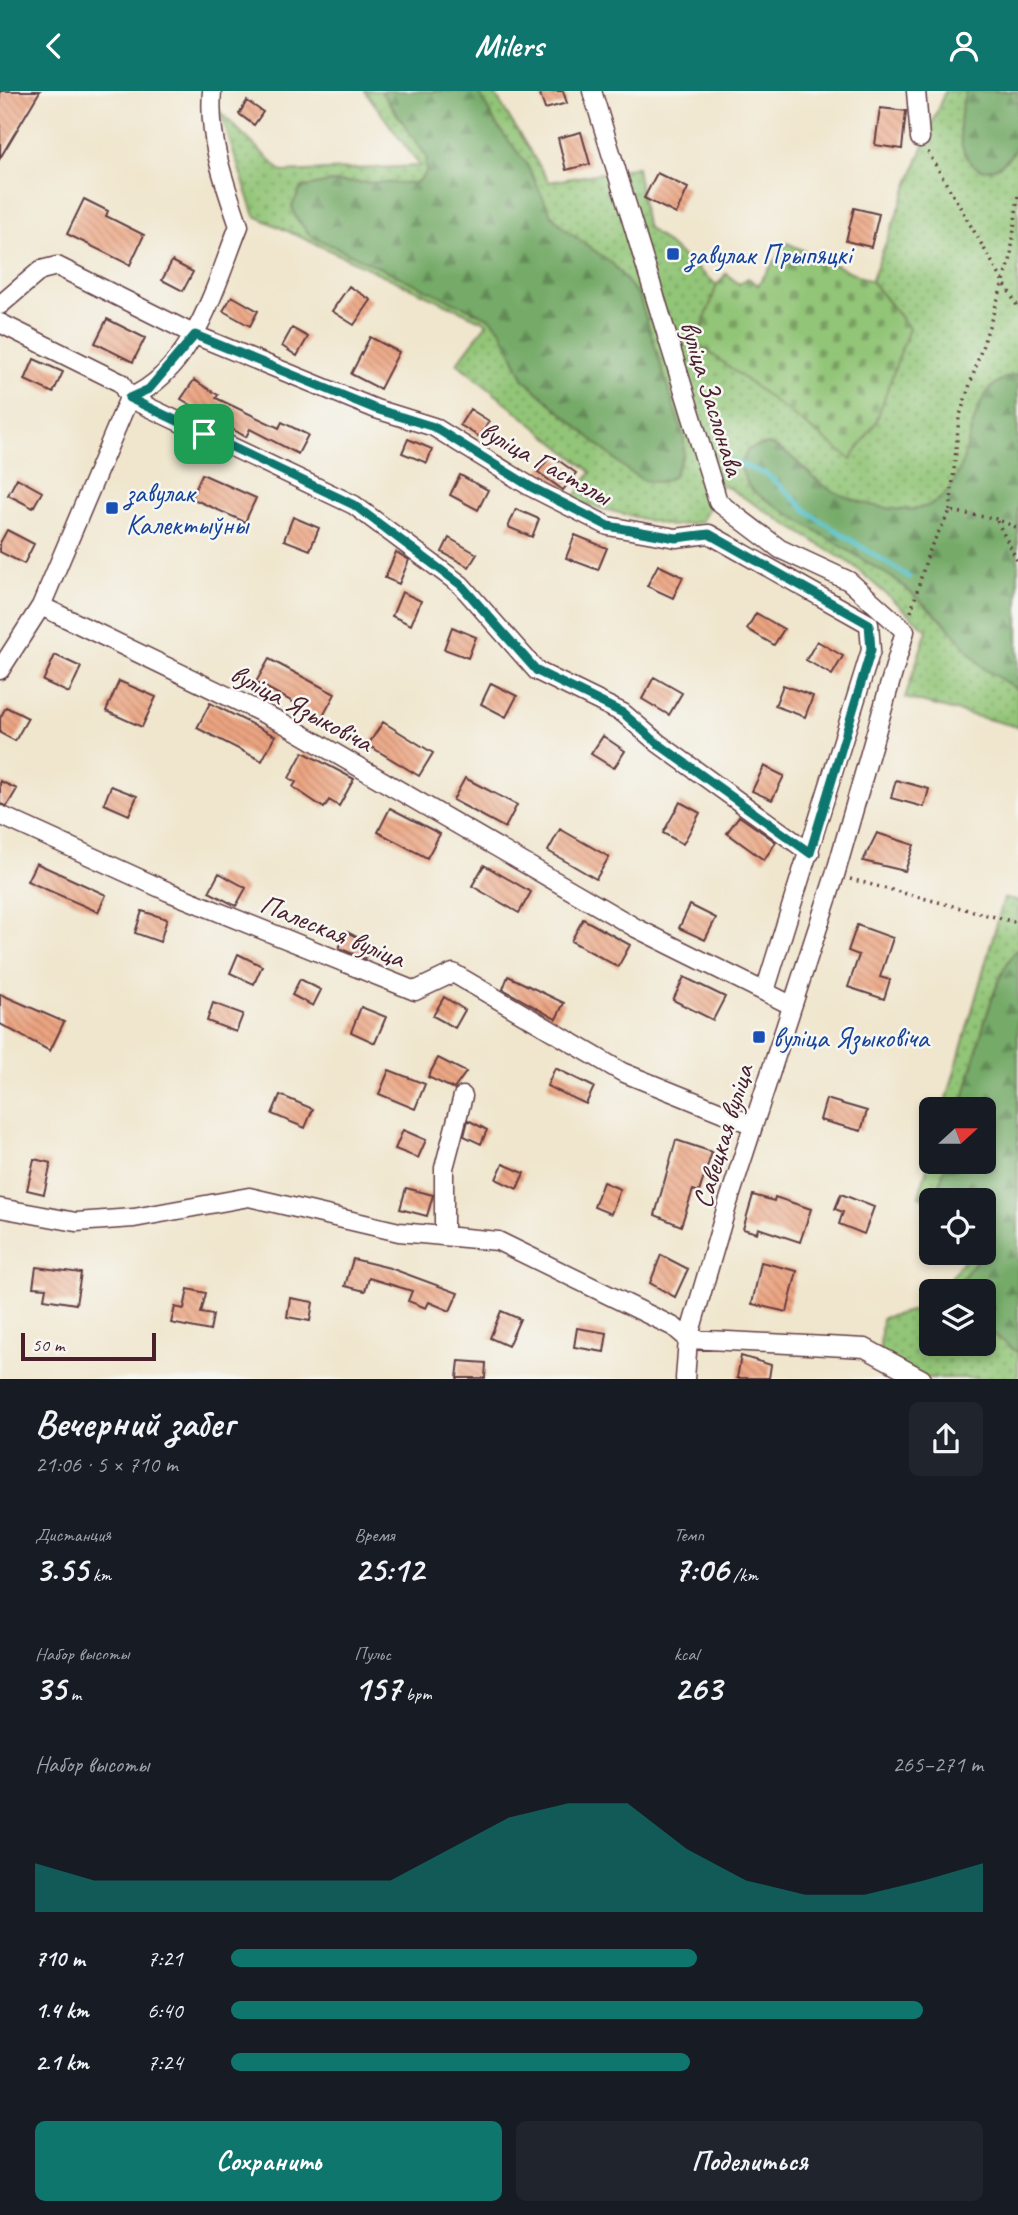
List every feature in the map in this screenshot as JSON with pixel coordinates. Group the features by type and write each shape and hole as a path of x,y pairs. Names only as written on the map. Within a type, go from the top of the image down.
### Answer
{"street":[{"path":"0,670 41,606 129,398 149,389 195,335 239,226 218,163 210,113 212,91"},
{"name":"вуліца Заслонава","path":"592,91 718,502 780,549 849,581 905,631"},
{"path":"916,91 920,138"},
{"name":"вуліца Гастэлы","path":"0,305 41,270 57,266 195,335 376,409 434,427 531,487 608,526 676,538 709,534 869,624 871,650 810,853"},
{"path":"0,323 121,383 129,398 354,505 461,585 537,671 623,713 657,743 810,853 765,991"},
{"name":"вуліца Языковіча","path":"41,606 283,723 635,928 791,1005"},
{"name":"Савецкая вуліца","path":"685,1378 688,1339 791,1005 835,875 905,631"},
{"name":"Палеская вуліца","path":"0,815 169,892 415,991 453,974 622,1072 753,1125"},
{"path":"444,1235 444,1168 463,1096"},
{"path":"0,1207 76,1222 134,1218 249,1198 399,1232 498,1241 674,1327 688,1339 865,1348 922,1378"}],"path":[{"path":"920,138 1018,307"},
{"path":"905,631 929,550 950,511 959,418 1010,262 1018,196"},
{"path":"950,511 996,519 1018,528"},
{"path":"996,519 1018,562"},
{"path":"835,875 1018,923"}],"green space":[{"path":"365,91 493,91 549,182 637,167 646,226 717,285 698,340 909,328 871,281 945,91 1018,91 1018,727 905,698 927,630 854,566 722,484 701,522 671,526 572,501 591,472 457,363 487,323 255,216 220,112 282,172 420,166"},
{"path":"381,91 478,91 496,124 526,163 551,214 565,229 613,264 639,296 684,438 684,454 673,477 662,482 645,481 628,471 524,380 501,330 491,319 311,236 295,217 292,206 301,188 329,182 415,183 424,175 427,168 426,156"},
{"path":"966,91 1018,91 1017,145 1008,158 995,168 988,170 974,166 964,152 960,126"},
{"path":"787,243 871,281 909,328 876,422 851,459 697,343 717,285 726,274 739,284 748,278 758,285"},
{"path":"1018,375 1018,690 983,668 943,621 899,582 760,496 749,487 740,467 748,449 768,444 789,455 819,482 839,494 891,509 915,509 937,501 952,485 962,464 984,397 997,382"},
{"path":"1004,898 1018,901 1018,1378 911,1378 879,1361 882,1318 919,1309 919,1356 996,1356 996,1279 950,1279 960,1265 996,1265 996,1188 921,1188 925,1174 996,1174 996,1097 947,1097"},
{"path":"1018,948 1018,1353 996,1336 996,1279 962,1279 973,1265 996,1265 996,1188 939,1188 943,1174 996,1174 996,1097 964,1097 991,1001 1008,962"}],"building":[{"path":"0,91 40,91 0,158"},
{"path":"539,91 563,91 567,103 545,109"},
{"path":"247,101 263,112 254,125 239,114"},
{"path":"880,108 906,111 902,149 875,145"},
{"path":"581,132 590,164 566,170 558,138"},
{"path":"657,173 688,188 676,214 644,198"},
{"path":"84,199 108,211 106,216 144,235 130,265 67,234"},
{"path":"854,208 879,214 871,247 846,241"},
{"path":"172,261 193,272 183,291 162,280"},
{"path":"349,286 371,300 354,325 332,311"},
{"path":"232,296 258,311 250,326 223,311"},
{"path":"107,319 145,338 133,362 95,343"},
{"path":"292,328 308,337 297,356 282,346"},
{"path":"370,337 399,352 380,389 351,374"},
{"path":"34,359 63,372 53,393 25,380"},
{"path":"194,380 218,395 216,398 279,428 282,422 308,435 298,454 250,429 246,437 181,399"},
{"path":"470,409 489,421 480,437 460,425"},
{"path":"408,439 432,449 427,463 402,453"},
{"path":"551,455 576,473 563,490 538,472"},
{"path":"202,474 256,498 245,522 191,498"},
{"path":"460,475 488,490 478,510 450,495"},
{"path":"17,478 42,492 33,508 8,495"},
{"path":"516,509 539,519 532,537 508,527"},
{"path":"293,517 319,528 310,550 284,540"},
{"path":"7,530 34,544 24,564 0,552 0,543"},
{"path":"575,535 607,548 598,570 566,558"},
{"path":"449,538 477,554 469,567 442,552"},
{"path":"396,552 409,560 399,584 385,578"},
{"path":"658,565 683,577 673,598 647,586"},
{"path":"402,592 421,601 411,625 392,616"},
{"path":"756,613 784,629 774,645 747,629"},
{"path":"452,627 476,637 468,658 444,649"},
{"path":"817,641 843,656 832,675 806,660"},
{"path":"55,655 81,667 69,693 43,681"},
{"path":"269,659 335,694 322,718 256,682"},
{"path":"654,677 682,693 669,715 642,699"},
{"path":"119,681 156,697 142,727 106,711"},
{"path":"491,683 517,696 506,717 481,704"},
{"path":"783,685 813,696 805,717 775,706"},
{"path":"210,703 275,736 262,761 197,728"},
{"path":"6,707 28,718 15,741 0,733 0,718"},
{"path":"383,722 433,753 419,776 368,745"},
{"path":"603,736 625,751 614,768 591,754"},
{"path":"303,752 354,779 339,806 329,800 324,808 293,787 296,782 289,778"},
{"path":"764,766 784,776 772,800 752,791"},
{"path":"465,778 517,805 505,828 453,800"},
{"path":"896,780 929,789 924,807 891,798"},
{"path":"0,781 17,789 7,806 0,804"},
{"path":"111,786 137,796 129,815 104,804"},
{"path":"680,802 700,813 683,844 663,833"},
{"path":"390,808 440,834 427,858 378,832"},
{"path":"739,816 776,842 764,860 727,833"},
{"path":"560,829 609,857 596,879 548,851"},
{"path":"877,833 914,845 905,871 863,861"},
{"path":"36,863 106,895 98,912 27,881"},
{"path":"484,865 531,892 519,913 472,886"},
{"path":"219,873 246,888 236,906 209,892"},
{"path":"690,905 716,918 705,940 679,928"},
{"path":"142,911 167,919 160,942 135,933"},
{"path":"583,919 630,945 618,967 571,941"},
{"path":"857,925 893,938 880,977 890,980 884,999 848,987 859,955 848,951"},
{"path":"347,932 372,945 365,959 339,948"},
{"path":"238,954 262,966 254,984 230,973"},
{"path":"508,976 564,1003 556,1019 503,989"},
{"path":"684,977 725,997 713,1020 673,1000"},
{"path":"300,979 321,990 313,1006 292,995"},
{"path":"0,994 64,1022 50,1051 0,1024"},
{"path":"444,997 465,1010 455,1028 433,1016"},
{"path":"213,1003 243,1014 236,1032 207,1021"},
{"path":"361,1007 386,1017 375,1043 351,1032"},
{"path":"438,1058 466,1072 454,1089 428,1077"},
{"path":"555,1068 594,1087 586,1104 547,1086"},
{"path":"389,1070 425,1084 415,1109 379,1094"},
{"path":"280,1095 313,1109 305,1128 272,1114"},
{"path":"826,1099 867,1111 861,1131 820,1120"},
{"path":"468,1120 487,1130 481,1144 464,1136"},
{"path":"403,1130 426,1140 418,1158 395,1149"},
{"path":"676,1140 712,1152 699,1192 693,1190 681,1226 655,1215"},
{"path":"34,1159 51,1163 44,1194 27,1190"},
{"path":"503,1164 524,1173 517,1189 496,1179"},
{"path":"603,1182 620,1189 611,1214 594,1207"},
{"path":"406,1188 433,1195 427,1216 400,1209"},
{"path":"841,1194 874,1207 864,1234 839,1224 843,1212 835,1209"},
{"path":"753,1195 774,1201 775,1197 811,1209 800,1242 758,1228 757,1233 743,1229"},
{"path":"661,1255 688,1269 675,1297 650,1283"},
{"path":"353,1259 390,1268 458,1293 450,1311 429,1302 426,1308 408,1301 412,1291 369,1278 365,1291 345,1286"},
{"path":"761,1262 797,1271 787,1312 752,1304"},
{"path":"36,1267 81,1273 76,1304 44,1299 46,1288 33,1287"},
{"path":"188,1289 206,1293 201,1313 213,1315 210,1331 171,1323 175,1307 184,1309"},
{"path":"290,1298 313,1302 310,1321 287,1317"},
{"path":"501,1311 520,1319 508,1346 490,1338"},
{"path":"577,1328 607,1333 604,1352 574,1347"},
{"path":"741,1356 771,1365 769,1378 737,1378"},
{"path":"459,1361 486,1363 485,1378 457,1378"}],"waterway":[{"path":"731,461 768,475 812,515 909,577"}],"place":[{"name":"завулак Прыпяцкі","path":"673,254"},
{"name":"завулак Калектыўны","path":"112,508"},
{"name":"вуліца Языковіча","path":"759,1037"}],"route":[{"path":"195,335 376,409 434,427 531,487 608,526 676,538 709,534 869,624 871,650 810,853 657,743 623,713 537,671 461,585 354,505 204,434 129,398 149,389 195,335"}]}
